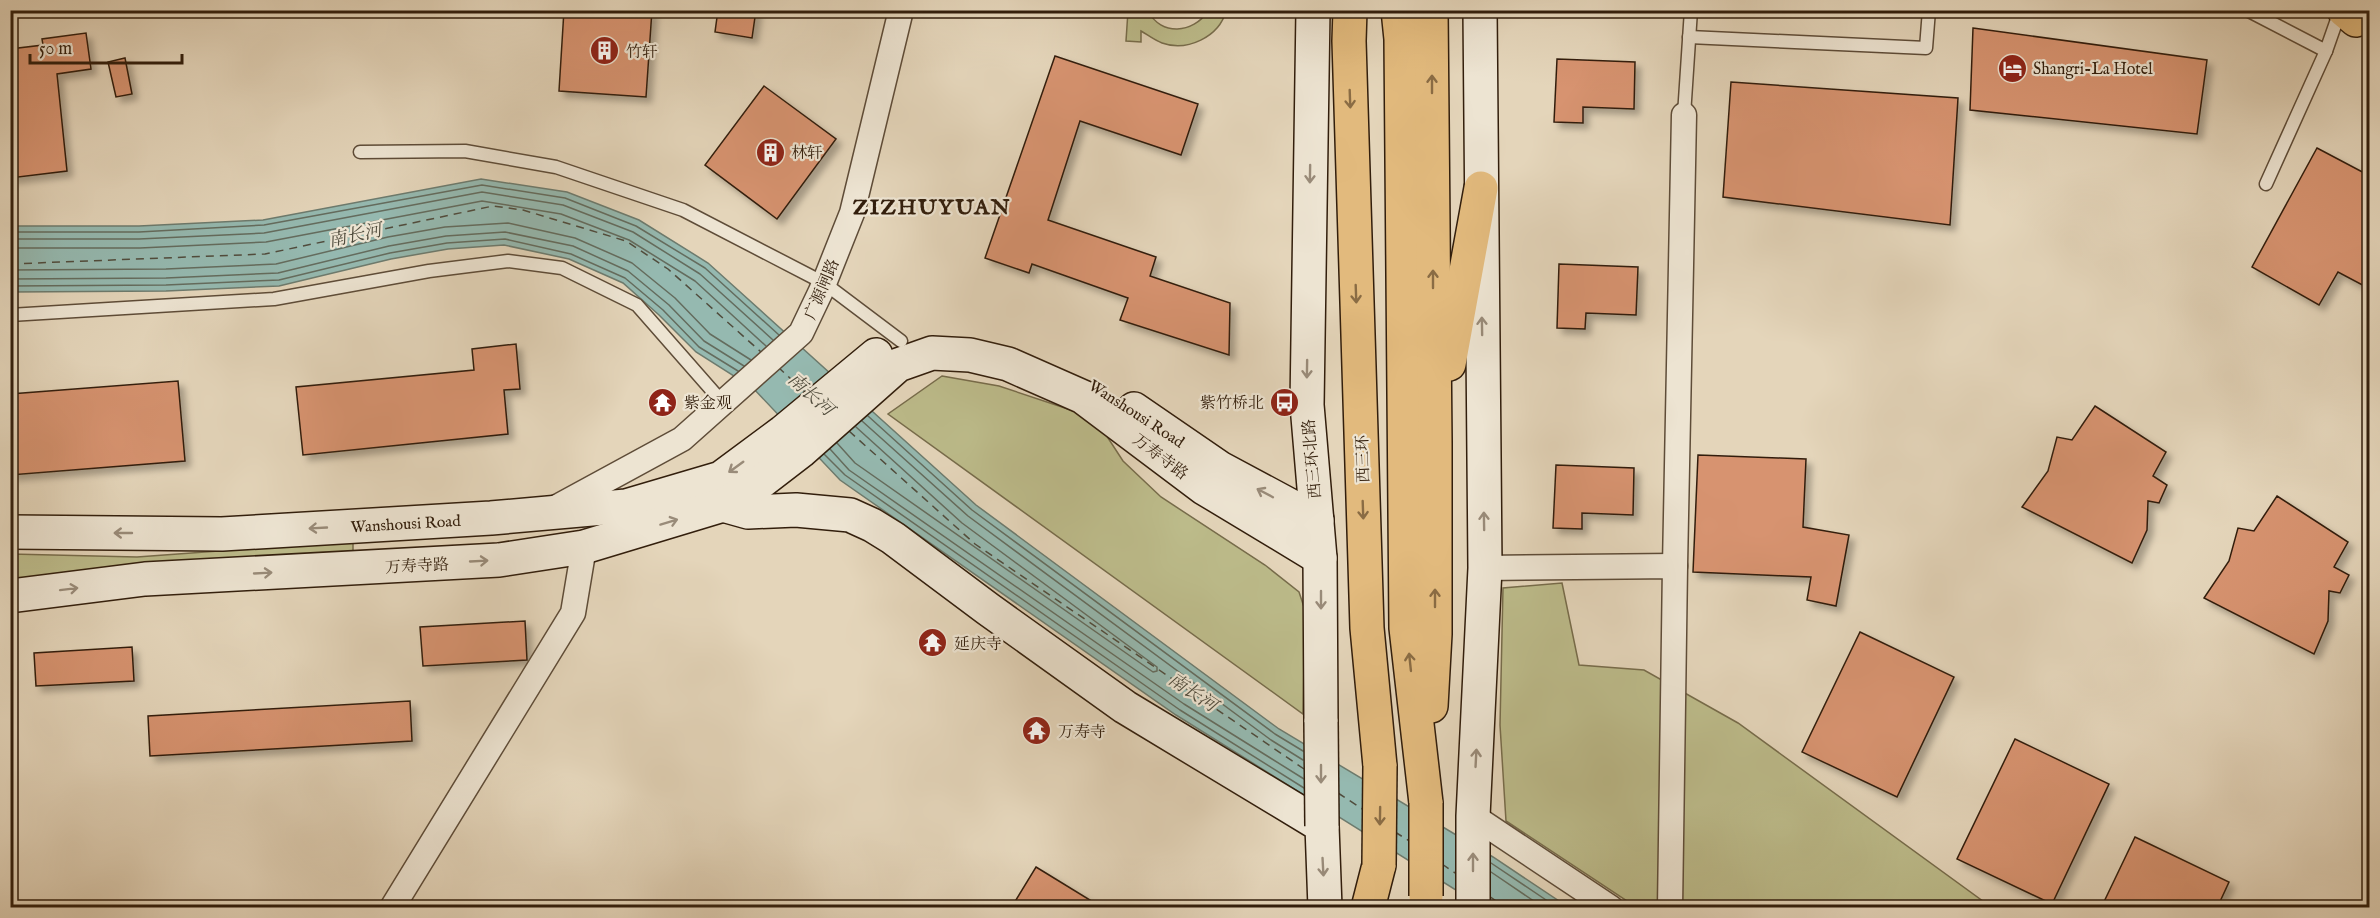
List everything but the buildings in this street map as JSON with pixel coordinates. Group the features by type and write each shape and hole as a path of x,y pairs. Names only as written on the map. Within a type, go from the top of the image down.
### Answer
{"highway":[{"path":"1426,902 1426,803 1435,634 1431,10"},
{"name":"西三环","path":"1347,21 1367,628 1380,766 1379,908"},
{"path":"1391,25 1407,628 1426,803"},
{"path":"1380,766 1386,627 1391,25"},
{"path":"1435,442 1481,188"},
{"path":"1368,908 1379,865"}],"street":[{"name":"广源闸路","path":"546,513 682,439 801,333 852,213 901,10"},
{"name":"西三环北路","path":"1313,10 1307,405 1320,558 1322,826 1325,908"},
{"path":"1473,908 1473,816 1485,568 1480,10"},
{"path":"1670,908 1684,115"},
{"name":"Wanshousi Road","path":"859,384 880,351 909,337 955,335 973,337 1039,356 1103,387 1220,468 1317,520"},
{"name":"万寿寺路","path":"859,384 898,365 932,353 970,354 1008,364 1083,397 1204,488 1320,558"},
{"path":"792,442 859,384"},
{"name":"Wanshousi Road","path":"10,532 222,534 626,506 721,478 792,442"},
{"name":"万寿寺路","path":"10,596 145,579 498,560 584,547 723,506 762,481 792,442"},
{"path":"723,506 748,512 796,510 850,515 872,525 1125,706 1322,826"},
{"path":"392,908 573,613 584,547"},
{"path":"1485,568 1675,566"},
{"path":"1473,816 1611,908"}],"lane":[{"path":"1684,115 1691,10"},
{"path":"1689,37 1926,48 1929,10"},
{"path":"2247,10 2326,51"},
{"path":"2266,184 2326,51 2355,19"},
{"path":"360,152 465,152 556,167 683,210 824,283 901,341"},
{"path":"10,315 274,299 429,271 508,261 562,268 637,305 724,402"}],"shaded area":[{"path":"1128,11 1148,11 1161,25 1177,29 1194,24 1208,11 1226,11 1217,28 1209,35 1191,44 1172,45 1162,43 1141,31 1141,42 1126,41"},
{"path":"942,376 999,386 1095,418 1123,461 1161,497 1265,565 1299,592 1305,610 1303,714 888,414"},
{"path":"353,541 353,557 11,588 11,554 137,557"},
{"path":"1562,583 1579,665 1644,670 1738,723 1991,907 1636,907 1506,821 1500,725 1503,588"}],"water":[{"name":"南长河","path":"481,179 567,192 639,220 708,263 976,505 1279,729 1493,857 1568,907 1483,907 1176,715 840,480 753,388 696,352 623,283 569,259 504,245 448,249 391,259 279,286 166,291 11,292 10,226 139,226 263,220"}],"ferry route":[{"path":"10,264 265,254 493,206 523,210 626,241 668,269 761,352"},
{"path":"778,367 805,392"},
{"path":"849,431 975,544 1304,769"},
{"path":"1338,793 1364,810"},
{"path":"1395,832 1411,842"},
{"path":"1442,864 1458,875"},
{"path":"1489,896 1506,908"}],"place":[{"name":"竹轩","path":"605,51"},
{"name":"Shangri-La Hotel","path":"2012,68"},
{"name":"林轩","path":"770,152"},
{"name":"紫金观","path":"663,402"},
{"name":"紫竹桥北","path":"1285,402"},
{"name":"延庆寺","path":"933,643"},
{"name":"万寿寺","path":"1037,731"}],"district":[{"name":"ZIZHUYUAN","path":"932,206"}]}
